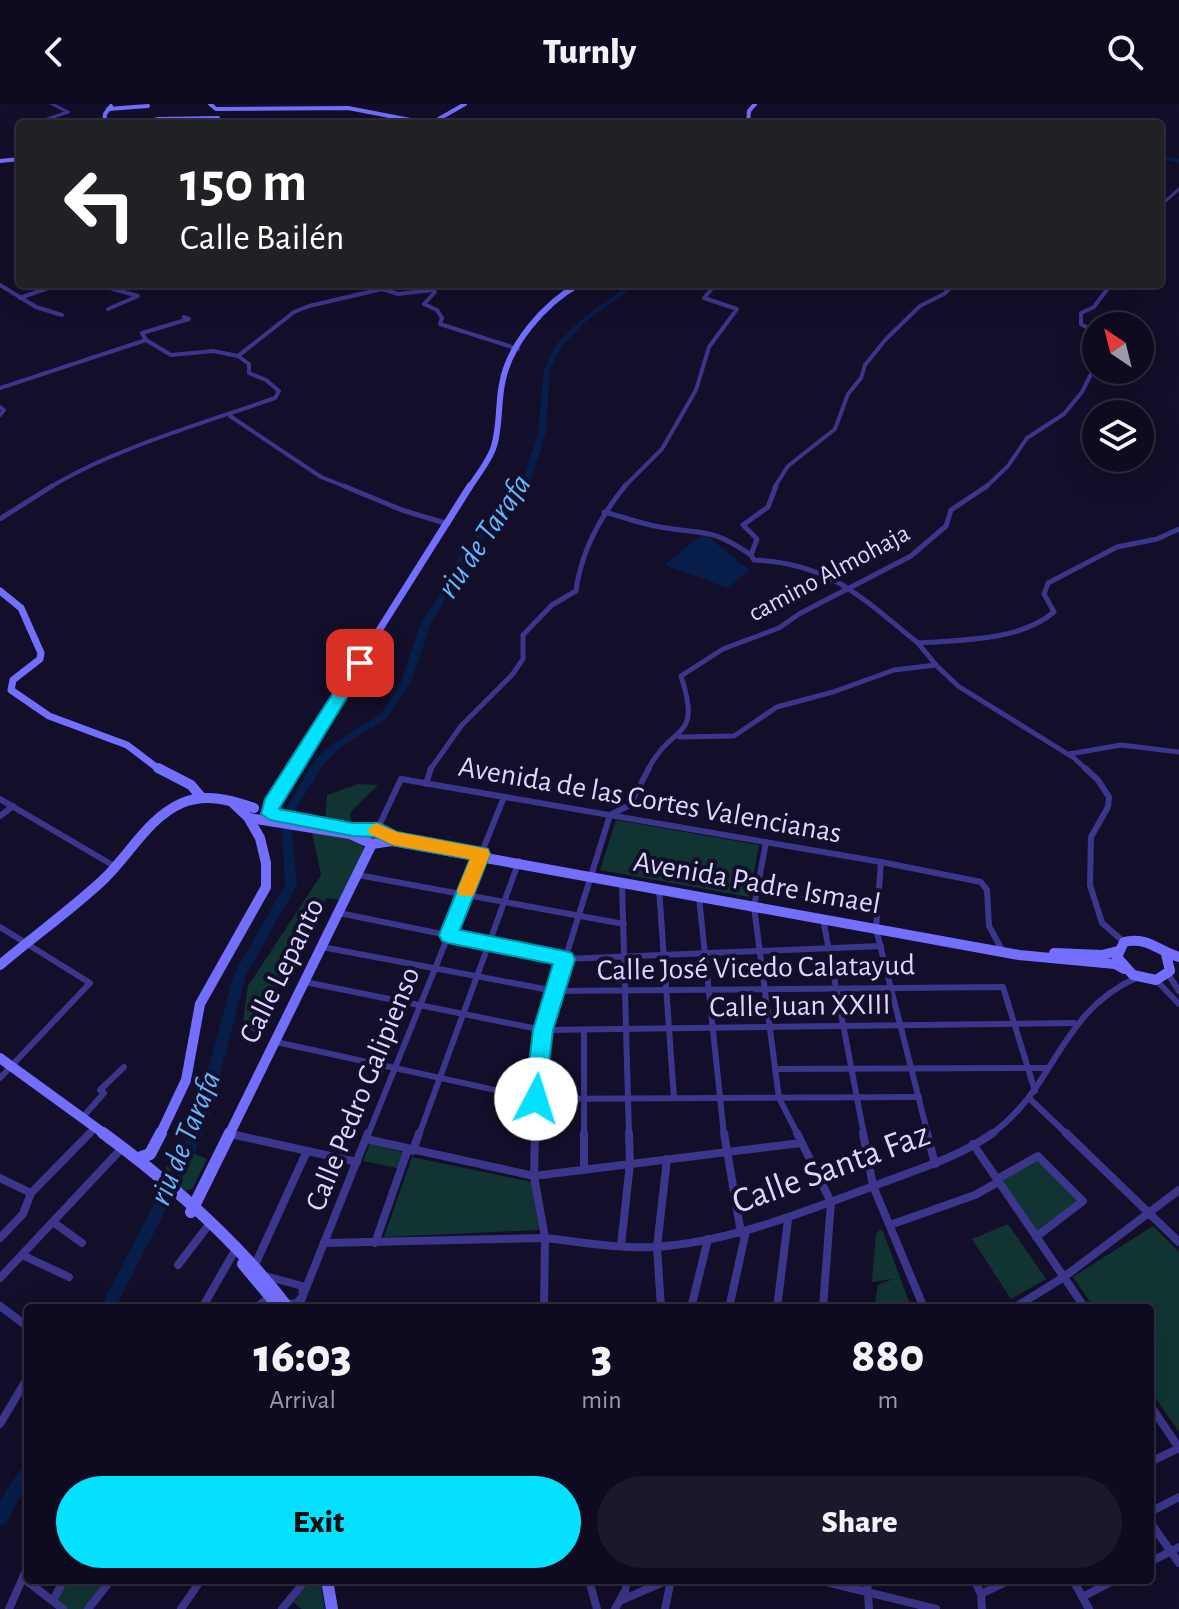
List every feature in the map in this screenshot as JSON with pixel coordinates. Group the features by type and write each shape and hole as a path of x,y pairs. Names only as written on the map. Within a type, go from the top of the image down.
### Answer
{"main road":[{"path":"105,120 113,104"},
{"path":"358,110 369,104"},
{"path":"438,120 465,104"},
{"path":"108,109 148,106"},
{"path":"212,106 358,110 410,120"},
{"path":"147,1166 186,1091 203,1005 269,888 270,866 259,814 290,772 494,448 502,382 508,362 538,317 556,297 572,288"},
{"path":"0,591 21,608 41,653 40,659 13,680 11,690 57,721 124,743 163,772 198,790 202,798"},
{"path":"0,965 116,867 160,816 186,801 202,798 231,801 259,814"},
{"name":"Avenida Padre Ismael","path":"259,814 1001,948 1102,955 1121,946 1146,941 1166,954 1179,957"},
{"name":"Calle Lepanto","path":"193,1209 358,875 374,836"},
{"name":"Avenida Padre Ismael","path":"591,875 754,905"},
{"name":"Avenida Padre Ismael","path":"876,927 1019,955 1115,964 1129,975 1156,980"},
{"path":"1121,946 1129,975"},
{"path":"1156,980 1172,969 1166,954"},
{"path":"0,1058 5,1069 147,1166 258,1270 282,1303"},
{"path":"193,1209 282,1303"},
{"path":"328,1584 332,1609"}],"street":[{"path":"45,120 68,112 52,104"},
{"path":"1164,202 1179,189"},
{"path":"0,285 36,307 62,315"},
{"path":"20,298 48,288"},
{"path":"108,309 138,296 110,288"},
{"path":"426,784 430,770 461,726 512,675 523,659 523,635 557,598 576,591 579,565 604,512 662,449 696,390 709,347 737,309 704,298 713,288"},
{"path":"751,555 757,539 743,525 768,507 772,491 796,457 835,429 848,394 861,378 865,365 886,339 920,306 950,288"},
{"path":"1083,312 1094,307 1107,288"},
{"path":"238,356 294,312 332,299 382,289 398,294 435,291 424,304 439,312 442,318 440,324 518,349"},
{"path":"0,519 66,478 165,437 230,416 275,398 280,393 266,380 249,373 249,364 238,356 213,351 171,355 146,340 142,333 189,319 184,317"},
{"path":"0,388 146,340"},
{"name":"camino Almohaja","path":"610,815 621,813 644,786 659,750 679,737 690,719 690,705 681,676 701,660 780,627 799,614 888,571 930,542 951,516 951,510 978,495 1008,466 1027,438 1064,414 1086,384"},
{"path":"0,407 4,410 0,415"},
{"path":"230,416 321,477 402,510 448,524"},
{"path":"604,512 661,527 701,530 723,536 754,560 780,561 819,571 851,589 918,643 958,686 1088,768 1109,797 1108,807 1091,837 1090,885 1102,923 1121,946"},
{"path":"918,643 987,635 1048,618 1054,612 1043,592 1048,583 1109,551 1161,538 1179,529"},
{"path":"679,737 734,736 777,707 833,692 894,670 936,665"},
{"path":"1069,754 1121,745 1179,752"},
{"name":"Avenida de las Cortes Valencianas","path":"374,836 401,779 881,862 876,927 935,1164"},
{"name":"Calle Pedro Galipienso","path":"303,1296 504,797"},
{"path":"0,799 116,867"},
{"path":"0,816 13,806"},
{"path":"544,1304 545,1238 534,1176 536,1099 543,1030 610,815"},
{"path":"766,842 754,905 779,1098 831,1202 823,1304"},
{"path":"375,1243 441,1078 518,862"},
{"path":"881,862 974,878 986,885 990,893 989,927 1001,948"},
{"path":"358,875 624,924"},
{"path":"621,1245 630,1164 622,883"},
{"path":"659,889 674,1098"},
{"path":"699,897 718,1098 743,1232 730,1304"},
{"path":"339,913 565,959 881,946"},
{"path":"823,918 873,1186 922,1304"},
{"path":"0,927 90,983 5,1069"},
{"name":"Calle José Vicedo Calatayud","path":"322,947 555,991 1003,987 1015,1026"},
{"path":"1172,969 1179,991"},
{"path":"1074,1023 1098,996 1129,975"},
{"path":"1156,980 1179,1004"},
{"name":"Calle Juan XXIII","path":"305,982 543,1030 1074,1023"},
{"name":"Calle Santa Faz","path":"324,1243 545,1238 657,1247 743,1232 788,1220 935,1164 1002,1126 1032,1095 1074,1023"},
{"path":"1058,1025 1065,1031 1066,1037"},
{"path":"1015,1026 1032,1095 1179,1242"},
{"path":"584,1030 584,1170"},
{"path":"276,1042 536,1099 919,1097"},
{"path":"81,1119 104,1093 100,1090 124,1067"},
{"path":"775,1069 1048,1068"},
{"path":"0,1238 23,1214 31,1193 94,1129"},
{"path":"231,1134 357,1162"},
{"path":"366,1139 534,1176 801,1143"},
{"path":"973,1144 1082,1304"},
{"path":"0,1278 121,1148"},
{"path":"296,1283 288,1286 282,1303 294,1304 303,1296 303,1288 296,1283 258,1270 307,1151"},
{"path":"890,1225 975,1195 1038,1156 1083,1201 1036,1237"},
{"path":"661,1304 657,1247 667,1159"},
{"path":"0,1178 31,1193"},
{"path":"1020,1304 1064,1277 1179,1190"},
{"path":"778,1304 788,1220"},
{"path":"53,1222 82,1243"},
{"path":"178,1265 207,1227"},
{"path":"692,1304 708,1239"},
{"path":"204,1304 233,1254"},
{"path":"22,1255 69,1277"},
{"path":"0,1306 24,1324"},
{"path":"0,1424 24,1384"},
{"path":"1154,1411 1179,1448 1154,1460"},
{"path":"1154,1510 1179,1497"},
{"path":"1154,1526 1175,1549 1179,1563"},
{"path":"1154,1560 1175,1549"},
{"path":"9,1609 23,1578"},
{"path":"31,1584 63,1609"},
{"path":"53,1600 62,1584"},
{"path":"88,1609 108,1584"},
{"path":"181,1609 198,1584"},
{"path":"288,1607 303,1584"},
{"path":"590,1584 597,1609"},
{"path":"623,1593 656,1584"},
{"path":"665,1609 669,1584"},
{"path":"835,1584 936,1609"},
{"path":"867,1584 869,1609"},
{"path":"976,1584 981,1594 982,1609"},
{"path":"981,1594 1002,1584"},
{"path":"1075,1584 1089,1609"},
{"path":"1082,1597 1107,1584"}],"green space":[{"path":"358,784 378,785 350,813 353,830 325,825 327,795"},
{"path":"616,820 759,845 749,897 600,870"},
{"path":"312,832 358,840 365,848 340,900 326,898 281,977 256,1032 242,1028 248,986 321,875"},
{"path":"370,1144 407,1153 402,1169 363,1161"},
{"path":"180,1148 207,1159 192,1189 181,1192 163,1172"},
{"path":"412,1157 532,1182 539,1230 384,1237"},
{"path":"1040,1158 1080,1200 1036,1234 999,1180"},
{"path":"1008,1224 1046,1279 1011,1299 972,1239"},
{"path":"1153,1226 1179,1252 1179,1432 1154,1396 1154,1304 1091,1304 1073,1277"},
{"path":"882,1229 910,1304 875,1304 878,1285 893,1279 872,1282 876,1233"},
{"path":"65,1584 108,1584 86,1609 63,1609 55,1602"},
{"path":"309,1584 321,1584 325,1609 302,1609 293,1602"}],"water":[{"path":"706,535 749,570 728,588 665,565 696,539"}],"waterway":[{"name":"riu de Tarafa","path":"1164,157 1179,161"},
{"name":"riu de Tarafa","path":"109,1304 185,1159 202,1116 240,974 291,885 286,819 292,806 320,761 339,744 384,716 406,682 426,623 451,584 462,558 527,481 542,432 547,369 558,346 584,320 628,288"},
{"name":"riu de Tarafa","path":"0,1517 24,1479"}],"slow traffic":[{"path":"376,830 393,838 481,854 466,891"}],"route":[{"path":"360,663 271,803 270,814 353,830 379,830 393,838 481,854 448,935 565,959 543,1030 536,1099"}]}
